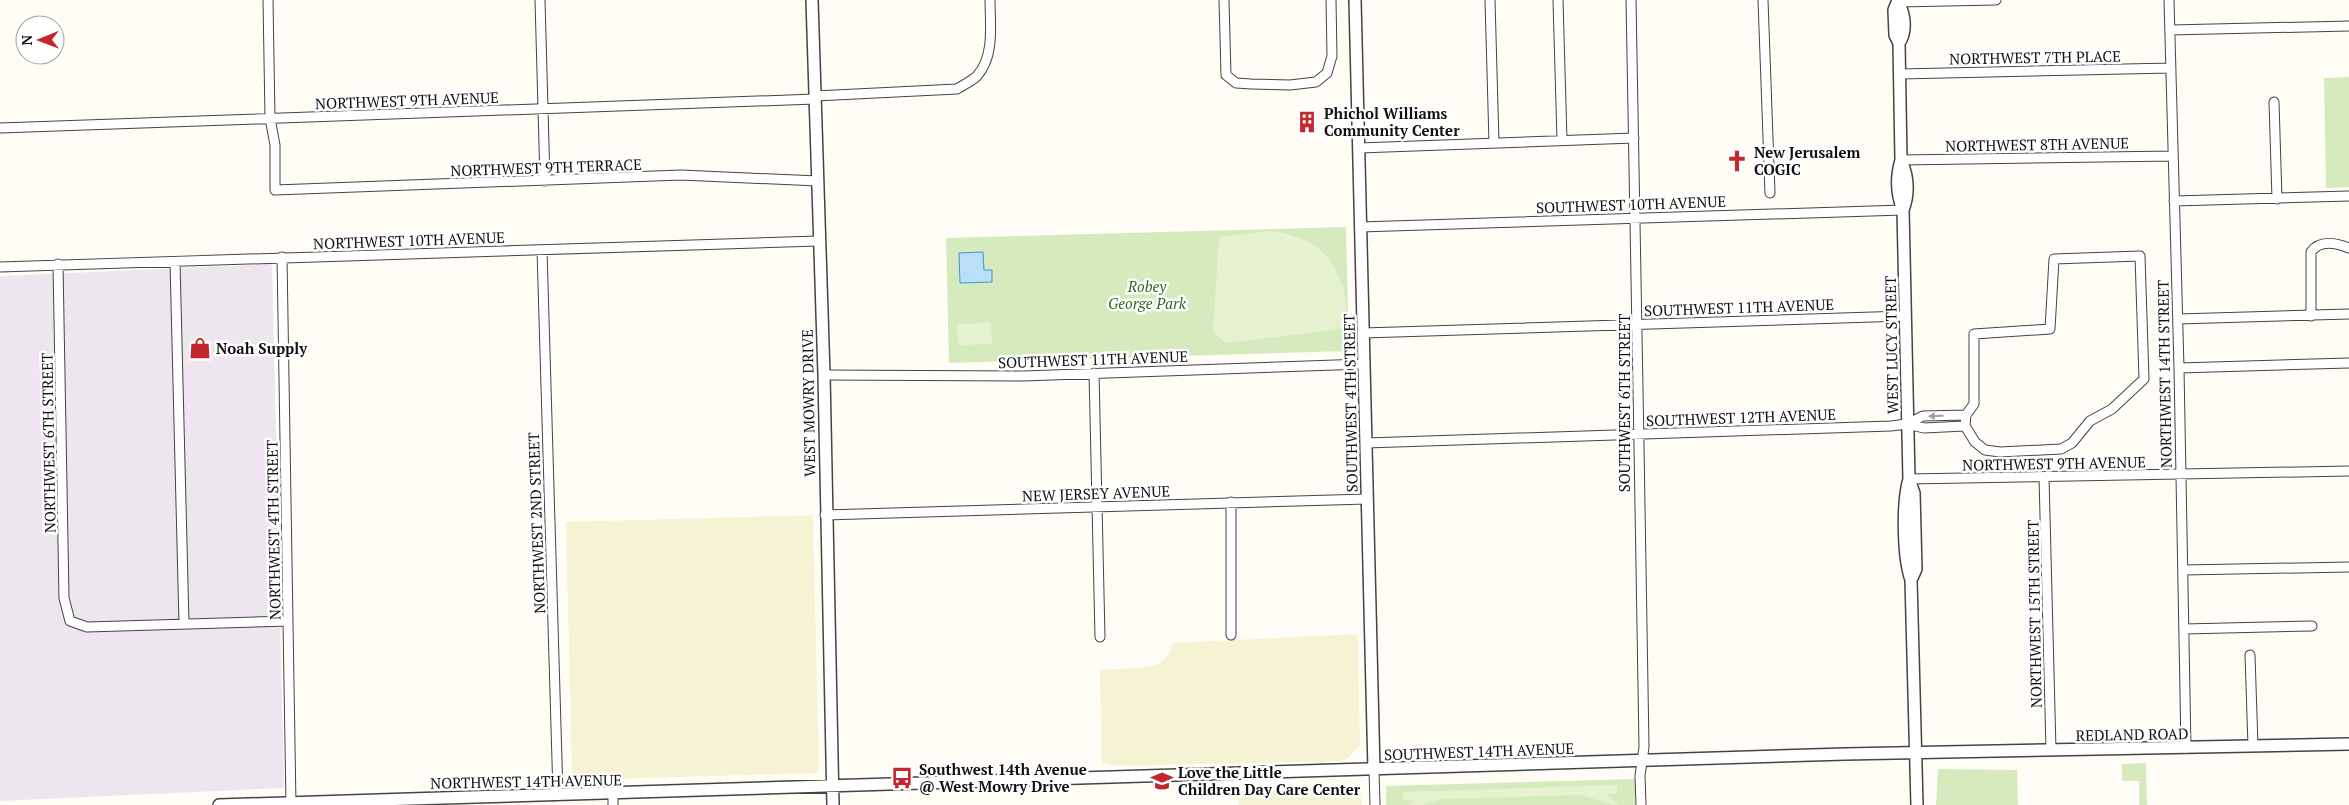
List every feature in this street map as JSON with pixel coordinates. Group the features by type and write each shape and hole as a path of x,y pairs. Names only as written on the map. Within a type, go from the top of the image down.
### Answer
{"street":[{"path":"268,0 270,118"},
{"path":"540,0 542,108 546,181"},
{"name":"WEST MOWRY DRIVE","path":"812,0 818,241 824,375 825,515 833,805"},
{"name":"NORTHWEST 9TH AVENUE","path":"0,128 815,98 957,89 977,76 986,59 990,37 990,0"},
{"path":"1224,0 1226,74 1236,83 1290,85 1316,82 1327,73 1332,56 1331,0"},
{"name":"SOUTHWEST 4TH STREET","path":"1355,0 1375,805"},
{"path":"1490,0 1494,143"},
{"path":"1558,0 1562,140"},
{"name":"SOUTHWEST 6TH STREET","path":"1631,0 1644,747 1640,776 1641,805"},
{"path":"1763,0 1770,193"},
{"path":"1898,1 1996,0"},
{"name":"NORTHWEST 14TH STREET","path":"2169,0 2178,318 2186,748"},
{"name":"WEST LUCY STREET","path":"1898,1 1894,10 1895,35 1899,43 1902,160 1898,173 1898,198 1903,210 1909,479 1905,494 1907,568 1912,580 1917,805"},
{"path":"2170,30 2349,26"},
{"name":"NORTHWEST 7TH PLACE","path":"1900,74 2171,68"},
{"path":"2274,102 2278,199"},
{"name":"NORTHWEST 9TH TERRACE","path":"270,118 275,145 275,190 682,175 818,181"},
{"path":"1358,148 1634,138"},
{"name":"NORTHWEST 8TH AVENUE","path":"1902,160 2173,156"},
{"path":"2174,201 2349,196"},
{"name":"SOUTHWEST 10TH AVENUE","path":"1360,227 1903,210"},
{"name":"NORTHWEST 10TH AVENUE","path":"0,267 818,241"},
{"path":"2311,316 2312,252 2315,246 2324,243 2349,248"},
{"name":"NORTHWEST 2ND STREET","path":"542,250 558,795"},
{"path":"2140,256 2144,379 2112,409 2090,421 2072,443 2061,449 2000,452 1985,450 1975,442 1965,426 1966,415 1974,404 1974,334 2050,329 2054,259 2140,256"},
{"name":"NORTHWEST 4TH STREET","path":"282,257 291,804"},
{"path":"175,262 184,624 288,621"},
{"name":"NORTHWEST 6TH STREET","path":"58,264 64,598 70,621 87,627 184,624"},
{"path":"2178,318 2349,314"},
{"name":"SOUTHWEST 11TH AVENUE","path":"1363,333 1905,316"},
{"path":"2179,368 2349,363"},
{"name":"SOUTHWEST 11TH AVENUE","path":"824,375 1023,376 1364,364"},
{"path":"1094,373 1100,637"},
{"path":"1907,424 1923,416 1966,415"},
{"path":"1907,424 1924,428 1965,426"},
{"name":"SOUTHWEST 12TH AVENUE","path":"1366,442 1907,424"},
{"name":"NORTHWEST 9TH AVENUE","path":"1909,479 2349,471"},
{"name":"NORTHWEST 15TH STREET","path":"2044,477 2051,750"},
{"name":"NEW JERSEY AVENUE","path":"825,515 1367,499"},
{"path":"1231,502 1232,635"},
{"path":"2183,570 2349,567"},
{"path":"2184,629 2312,626"},
{"path":"2250,655 2253,746"},
{"name":"REDLAND ROAD","path":"1916,753 2349,744"},
{"name":"SOUTHWEST 14TH AVENUE","path":"832,786 1916,753"},
{"name":"NORTHWEST 14TH AVENUE","path":"220,805 494,801 558,795 613,799 832,786"}],"shaded area":[{"path":"272,264 284,788 0,801 0,276"},
{"path":"813,515 819,768 815,773 572,780 566,522"},
{"path":"1358,634 1360,745 1349,757 1341,761 1116,766 1102,762 1100,670 1151,667 1159,664 1168,655 1173,643"},
{"path":"1361,788 1362,805 1239,805 1238,791"}],"green space":[{"path":"2349,77 2349,187 2326,188 2324,78"},
{"name":"Robey George Park","path":"1346,227 1349,351 949,363 946,238"},
{"path":"1273,231 1309,242 1323,252 1330,261 1342,283 1345,295 1345,318 1342,329 1226,343 1213,332 1219,237"},
{"path":"991,323 992,344 958,345 957,324"},
{"path":"2146,763 2147,805 2139,805 2139,781 2122,781 2122,764"},
{"path":"1938,769 2017,770 2018,805 1936,805"},
{"path":"1635,779 1635,805 1386,805 1386,786"},
{"path":"1617,785 1617,794 1607,794 1618,805 1608,804 1580,795 1442,799 1423,805 1409,805 1414,800 1403,800 1403,792"}],"water":[{"path":"983,252 984,270 992,270 992,282 960,283 959,253"}],"place":[{"name":"Phichol Williams Community Center","path":"1307,122"},
{"name":"New Jerusalem COGIC","path":"1737,161"},
{"name":"Noah Supply","path":"200,348"},
{"name":"Southwest 14th Avenue @ West Mowry Drive","path":"902,778"},
{"name":"Love the Little Children Day Care Center","path":"1162,781"}]}
